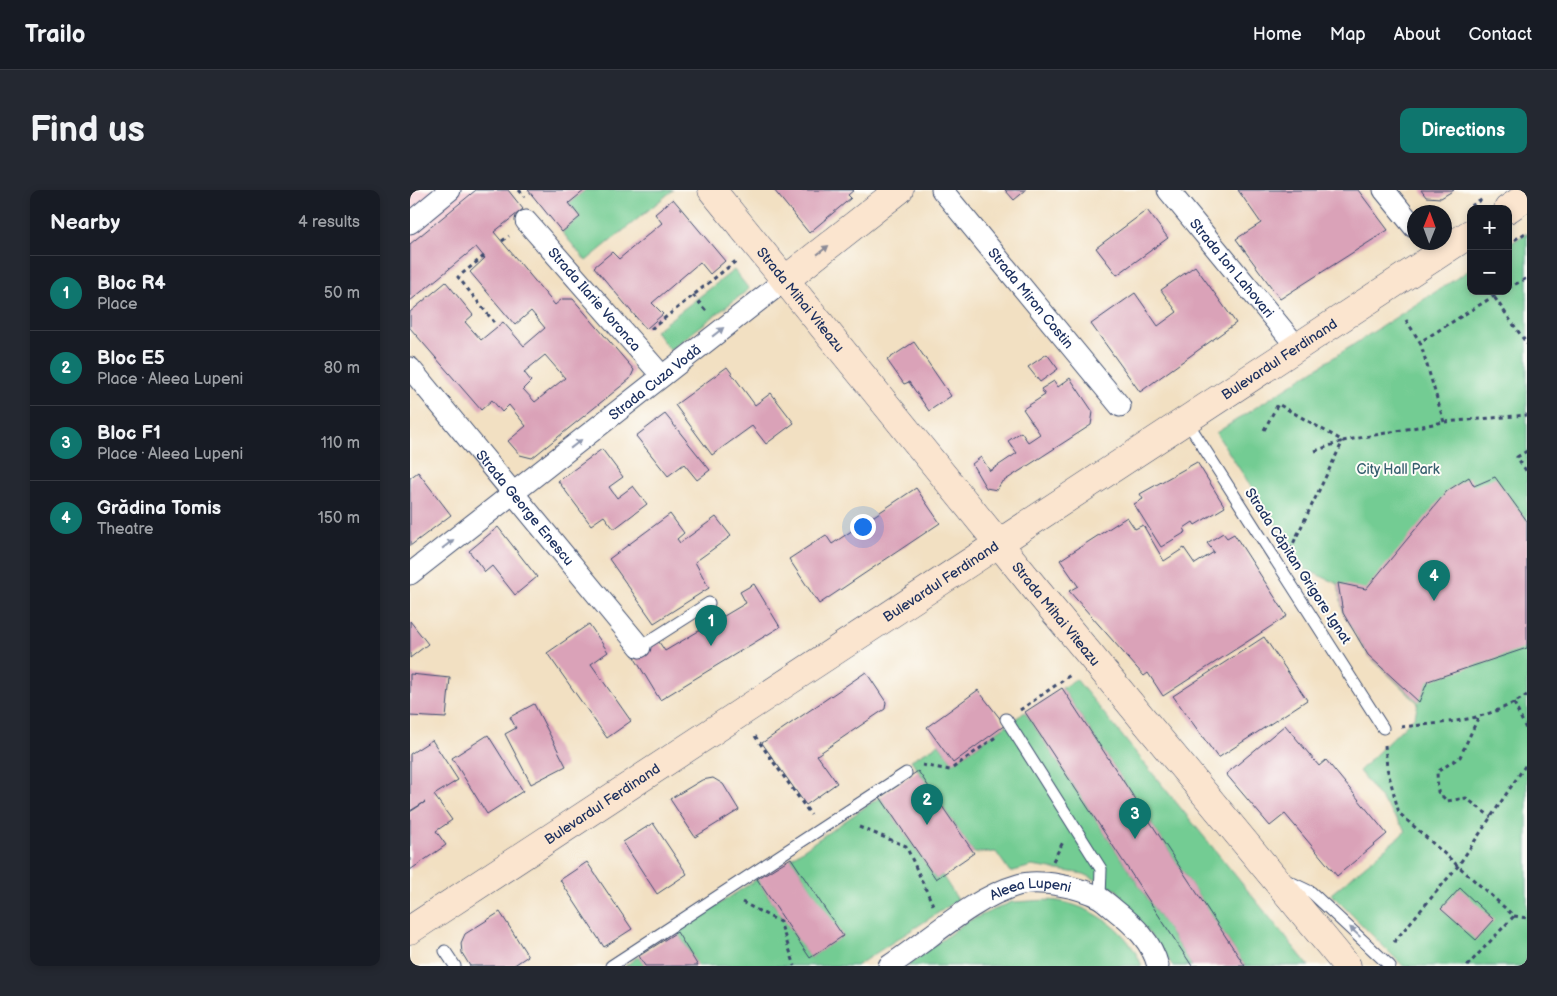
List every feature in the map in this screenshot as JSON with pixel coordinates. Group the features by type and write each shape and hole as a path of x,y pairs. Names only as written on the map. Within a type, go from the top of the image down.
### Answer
{"main road":[{"name":"Strada Mihai Viteazu","path":"712,190 1347,966"},
{"name":"Strada Cuza Vodă","path":"785,280 899,190"},
{"path":"1512,206 1527,196"},
{"name":"Bulevardul Ferdinand","path":"410,930 1467,236"}],"street":[{"path":"410,223 450,190"},
{"name":"Strada Miron Costin","path":"942,190 1120,406"},
{"name":"Strada Ion Lahovari","path":"1168,190 1297,348"},
{"path":"1384,190 1407,218"},
{"name":"Strada Ilarie Voronca","path":"526,222 662,376"},
{"name":"Strada Cuza Vodă","path":"410,574 785,280"},
{"name":"Strada George Enescu","path":"410,368 640,647"},
{"name":"Aleea Lupeni","path":"889,966 985,899 1019,884 1061,885 1100,898 1130,921 1158,961"}],"lane":[{"name":"Strada Căpitan Grigore Ignat","path":"1186,420 1384,728"},
{"path":"640,647 709,603"},
{"path":"1009,722 1101,868 1100,898"},
{"path":"611,966 906,773"},
{"path":"1268,871 1311,892 1390,966"},
{"path":"445,951 455,966"}],"path":[{"path":"1512,241 1527,232"},
{"path":"484,256 458,277 494,322"},
{"path":"633,343 739,258"},
{"path":"1512,286 1527,278"},
{"path":"1420,342 1493,296 1527,344"},
{"path":"1406,320 1420,342 1444,422"},
{"path":"1264,430 1278,404 1343,441"},
{"path":"1316,451 1343,441 1444,422 1527,415"},
{"path":"1282,568 1343,441"},
{"path":"1527,451 1518,457 1527,472"},
{"path":"906,773 921,765 950,770 1009,722 1077,671"},
{"path":"1527,695 1514,703 1478,718 1384,728 1387,768 1399,813 1514,916 1527,918"},
{"path":"1514,703 1527,731"},
{"path":"1478,718 1460,757 1437,772 1438,792 1447,801 1466,798 1492,817"},
{"path":"755,736 821,829"},
{"path":"1394,942 1458,866 1527,763"},
{"path":"838,818 906,846 943,928"},
{"path":"1042,884 1072,823"},
{"path":"724,892 780,922 795,966"},
{"path":"1467,966 1514,916"}],"shaded area":[{"path":"410,190 476,190 410,244"}],"green space":[{"path":"585,190 673,190 586,261 562,232 580,217 569,203"},
{"name":"City Hall Park","path":"1527,233 1527,966 1403,966 1331,894 1406,831 1359,771 1415,716 1418,703 1368,655 1343,613 1338,584 1305,569 1216,433 1467,272 1467,295 1512,295 1512,242"},
{"path":"734,270 749,289 670,350 655,331"},
{"path":"1076,679 1309,966 1245,966 1062,688"},
{"path":"1025,712 1192,966 1173,966 1117,890 1084,874 1032,866 1010,872 996,852 974,853 911,760 939,744 953,763"},
{"path":"880,797 936,879 942,875 958,900 856,966 698,966 677,932 757,879 810,958 842,936 791,858"},
{"path":"1057,901 1088,911 1111,924 1121,933 1142,966 907,966 966,922 1012,902"},
{"path":"639,956 645,966 625,966"}],"building":[{"path":"476,190 508,190 523,209 494,232 555,305 562,299 573,299 634,370 630,379 532,458 520,455 508,441 526,426 509,405 502,412 492,400 481,410 410,328 410,312 446,282 473,315 465,322 481,340 503,322 524,346 545,328 531,311 515,325 470,272 485,258 476,247 410,301 410,244","holes":["545,355 565,378 535,402 523,389 531,381 524,372"]},
{"path":"528,190 585,190 569,203 580,217 562,232"},
{"path":"774,190 854,190 848,195 851,198 809,233"},
{"path":"1005,190 1026,190 1014,200"},
{"path":"1238,190 1358,190 1388,230 1280,299 1236,239 1261,223"},
{"path":"1421,190 1454,190 1441,198 1426,197"},
{"path":"673,199 725,261 710,274 700,262 652,303 663,314 646,329 594,267 612,252 619,259 662,223 655,214"},
{"path":"1147,210 1168,238 1117,275 1096,248"},
{"path":"1195,266 1236,323 1140,392 1091,324 1135,293 1158,326 1177,312 1161,290"},
{"path":"914,342 951,396 929,411 909,382 904,384 887,360"},
{"path":"1047,354 1058,369 1040,382 1028,367"},
{"path":"727,367 755,405 771,393 794,423 766,444 752,426 712,455 675,405"},
{"path":"1070,378 1093,412 1091,425 1001,483 997,490 986,488 972,464 981,457 990,471 1017,453 1008,441 1021,432 1028,442 1040,434 1023,409 1045,395 1041,389 1054,381 1058,387"},
{"path":"665,414 710,470 697,480 684,464 668,476 636,436"},
{"path":"602,449 623,477 609,487 617,498 633,486 647,504 614,529 604,516 591,525 558,481"},
{"path":"1197,462 1225,507 1195,525 1193,522 1184,528 1186,532 1161,547 1134,504 1143,499 1140,494"},
{"path":"418,472 451,515 410,546 410,478"},
{"path":"1469,477 1474,486 1495,477 1527,521 1527,648 1428,681 1419,702 1368,655 1343,613 1338,583 1366,589 1447,491"},
{"path":"916,488 940,523 819,604 789,559 826,535 832,544"},
{"path":"670,514 684,533 677,539 680,543 716,517 731,536 695,562 709,588 654,623 609,559"},
{"path":"1127,517 1135,529 1143,525 1164,561 1184,548 1195,564 1214,552 1207,543 1223,533 1227,538 1234,534 1287,616 1163,696 1148,673 1144,676 1069,591 1078,586 1060,560"},
{"path":"498,527 537,577 515,595 492,566 485,572 469,551"},
{"path":"754,584 780,627 660,700 634,657 659,642 665,651 746,603 740,592"},
{"path":"410,621 428,644 410,658"},
{"path":"589,624 608,652 591,664 631,721 607,738 547,653"},
{"path":"1264,637 1307,700 1218,758 1173,696"},
{"path":"866,672 886,702 885,709 817,755 837,783 806,805 762,743"},
{"path":"410,674 450,678 446,718 410,716"},
{"path":"1062,688 1245,966 1192,966 1025,712"},
{"path":"978,690 1005,725 953,763 927,727"},
{"path":"534,704 566,766 531,784 505,734 516,728 510,717"},
{"path":"1285,725 1319,766 1326,760 1387,834 1337,876 1285,814 1270,826 1226,774"},
{"path":"488,735 523,791 487,814 452,758"},
{"path":"432,740 458,780 434,795 452,820 436,831 446,845 410,870 410,812 425,802 410,811 410,754"},
{"path":"918,771 974,853 936,879 880,797"},
{"path":"713,778 723,784 739,810 695,837 670,799 702,780"},
{"path":"653,823 687,874 657,894 623,842"},
{"path":"791,858 843,936 810,958 757,879"},
{"path":"587,862 632,929 604,947 560,880"},
{"path":"1460,888 1494,920 1476,940 1441,909"},
{"path":"500,912 528,956 513,966 470,966 462,953 461,943 465,934"},
{"path":"677,932 698,966 645,966 639,956"}],"place":[{"name":"Grădina Tomis","path":"1434,601"},
{"name":"Bloc R4","path":"711,646"},
{"name":"Bloc E5","path":"927,825"},
{"name":"Bloc F1","path":"1135,839"}]}
